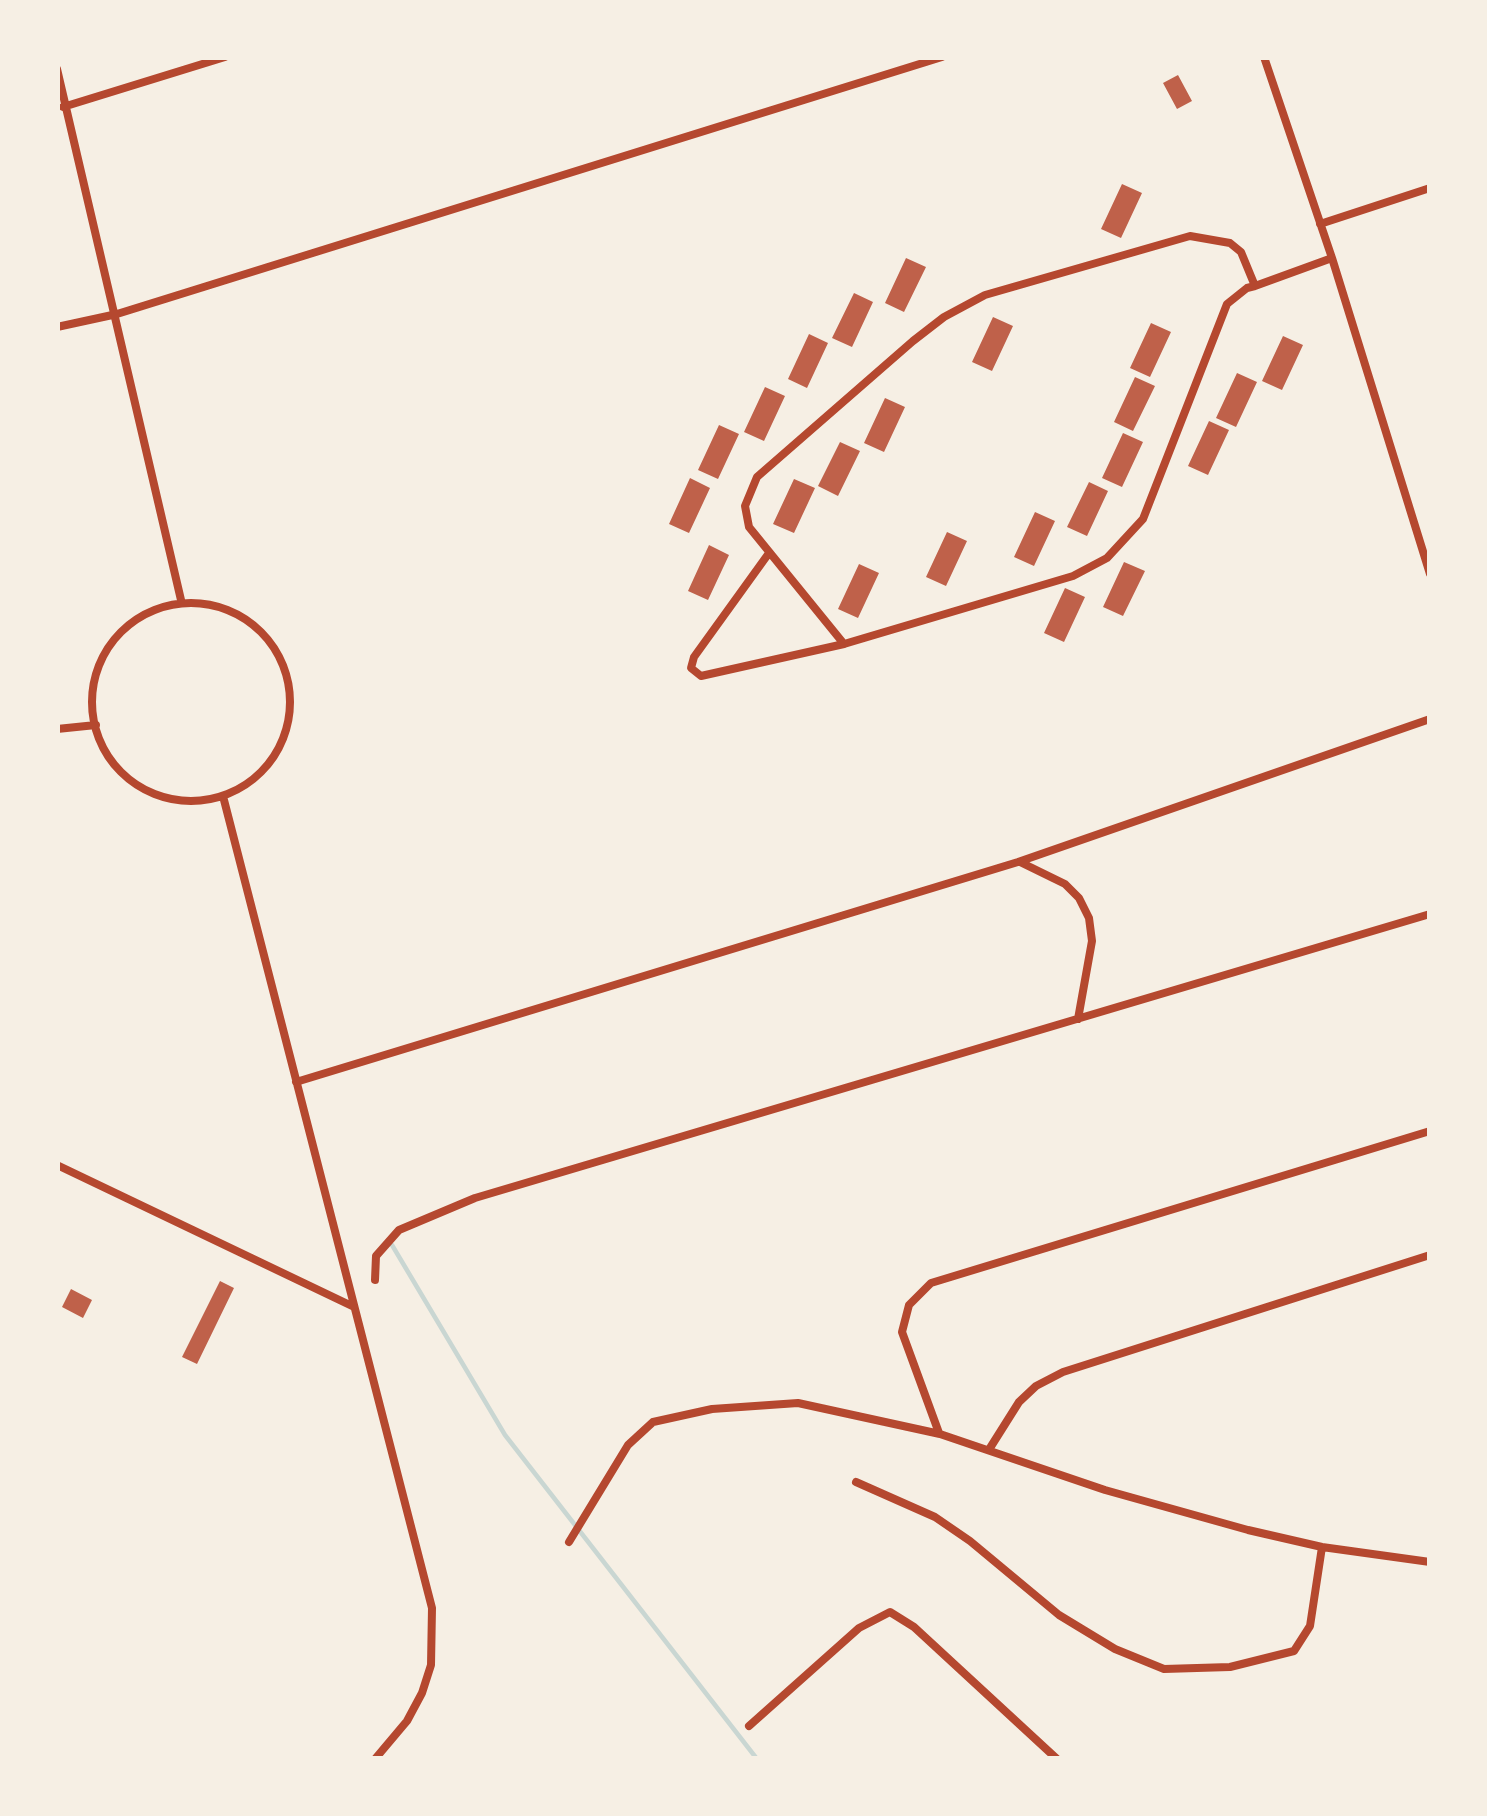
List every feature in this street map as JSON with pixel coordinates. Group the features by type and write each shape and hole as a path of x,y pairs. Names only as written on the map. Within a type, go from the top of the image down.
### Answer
{"street":[{"path":"63,107 225,57"},
{"path":"57,327 117,314 942,57"},
{"path":"1264,57 1430,574"},
{"path":"57,69 181,600"},
{"path":"1320,224 1430,188"},
{"path":"844,644 749,527 747,495 757,477 913,340 986,295 1190,236 1230,243 1241,252 1255,286"},
{"path":"769,553 694,656 692,668 701,676 844,644 1072,576 1124,544 1143,519 1223,311 1239,293 1332,258"},
{"path":"181,600 213,604 242,617 267,639 283,668 290,700 287,733 274,762 252,785 224,800 182,803 142,788 111,758 96,725 93,689 99,662 112,638 143,612 181,600"},
{"path":"296,1082 1018,862 1430,718"},
{"path":"57,729 96,725"},
{"path":"224,800 428,1578 434,1632 431,1665 407,1721 375,1759"},
{"path":"1018,862 1065,884 1089,918 1092,941 1078,1021"},
{"path":"375,1280 376,1256 386,1241 398,1230 454,1206 1430,914"},
{"path":"940,1434 902,1332 909,1305 931,1283 1430,1131"},
{"path":"57,1165 353,1306"},
{"path":"990,1448 1019,1402 1036,1386 1063,1372 1430,1255"},
{"path":"569,1542 628,1445 653,1422 675,1414 798,1403 940,1434 1105,1490 1322,1547 1430,1562"},
{"path":"856,1482 935,1517 1060,1615 1115,1649 1164,1669 1229,1667 1294,1652 1310,1627 1322,1547"},
{"path":"749,1726 859,1628 890,1612 914,1628 1057,1759"}],"building":[{"path":"1178,75 1192,101 1177,109 1163,83"},
{"path":"1122,184 1142,193 1121,238 1101,229"},
{"path":"906,258 926,267 904,312 885,303"},
{"path":"854,293 873,302 852,347 832,338"},
{"path":"993,317 1013,326 992,371 972,362"},
{"path":"1151,323 1171,332 1150,377 1130,368"},
{"path":"809,334 828,343 807,388 788,379"},
{"path":"1283,336 1303,345 1282,390 1262,381"},
{"path":"1237,373 1257,382 1236,427 1216,418"},
{"path":"1135,377 1155,386 1133,431 1114,422"},
{"path":"765,387 785,396 764,441 744,432"},
{"path":"885,398 905,407 884,452 864,443"},
{"path":"1209,421 1229,430 1208,475 1188,466"},
{"path":"719,425 739,434 718,479 698,470"},
{"path":"1123,433 1143,442 1122,487 1102,478"},
{"path":"840,442 860,451 838,496 818,486"},
{"path":"690,478 710,488 689,533 669,524"},
{"path":"794,479 815,488 794,533 773,524"},
{"path":"1089,482 1108,491 1087,536 1067,527"},
{"path":"1035,512 1055,521 1034,566 1014,557"},
{"path":"947,532 967,541 946,586 926,577"},
{"path":"709,545 729,555 708,600 688,591"},
{"path":"1124,562 1145,571 1123,616 1103,607"},
{"path":"859,564 879,573 858,618 838,609"},
{"path":"1065,588 1085,597 1064,642 1044,633"},
{"path":"220,1281 234,1288 197,1364 182,1357"},
{"path":"71,1289 92,1300 83,1318 62,1307"}],"waterway":[{"path":"392,1245 505,1435 757,1759"}]}
